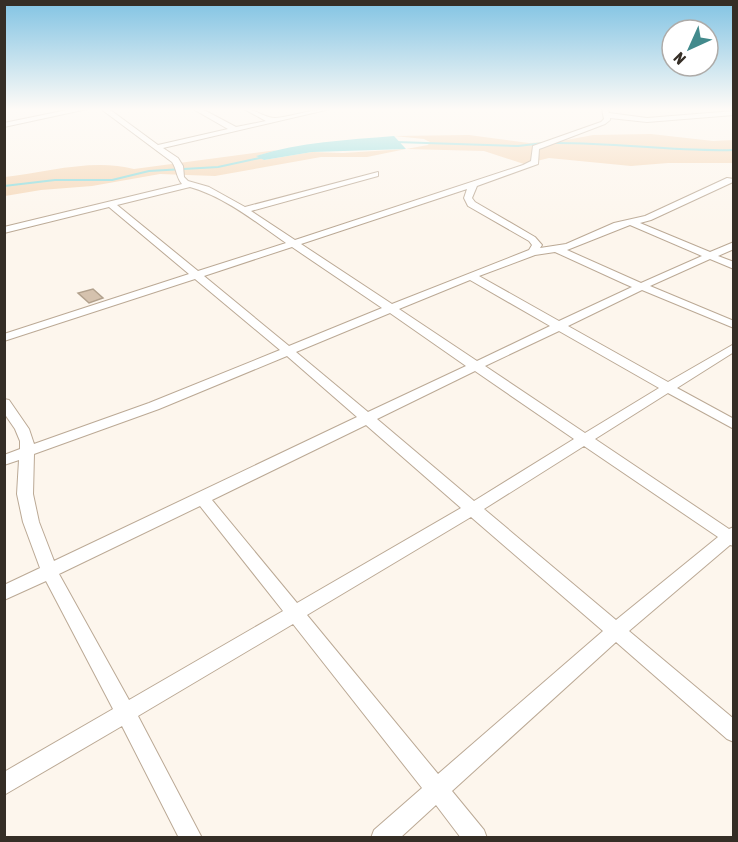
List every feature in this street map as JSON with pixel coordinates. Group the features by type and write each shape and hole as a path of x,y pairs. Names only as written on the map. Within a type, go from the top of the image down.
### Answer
{"street":[{"path":"160,148 175,160 179,166 181,180 244,210 732,537 615,632 382,837"},
{"path":"4,338 197,277 531,165 535,162 536,148"},
{"path":"244,210 375,174"},
{"path":"4,460 154,406 533,252 568,247 617,225 648,218 730,180"},
{"path":"4,230 193,184"},
{"path":"473,185 468,201 532,239 537,245 533,252"},
{"path":"111,204 288,351 734,732"},
{"path":"630,222 734,266"},
{"path":"4,593 368,420 640,287 734,245"},
{"path":"556,249 640,287 681,301 734,325"},
{"path":"471,276 734,425"},
{"path":"4,784 472,509 734,347"},
{"path":"4,403 22,429 27,441 25,494 31,522 49,571 191,837"},
{"path":"203,499 476,837"}],"shaded area":[{"path":"733,148 733,163 668,163 631,166 549,158 524,164 484,151 406,149"},
{"path":"406,149 367,157 321,157 215,176 160,174 92,186 41,190 5,196 5,177 86,165 134,169 277,150 257,156 264,160 312,152 343,153"}],"water":[{"path":"288,148 406,149 312,152 264,160 256,156"}],"building":[{"path":"93,289 103,298 89,303 78,293"}],"waterway":[{"path":"662,148 734,150"},
{"path":"4,186 55,180 112,180 149,171 218,167 264,157"}]}
